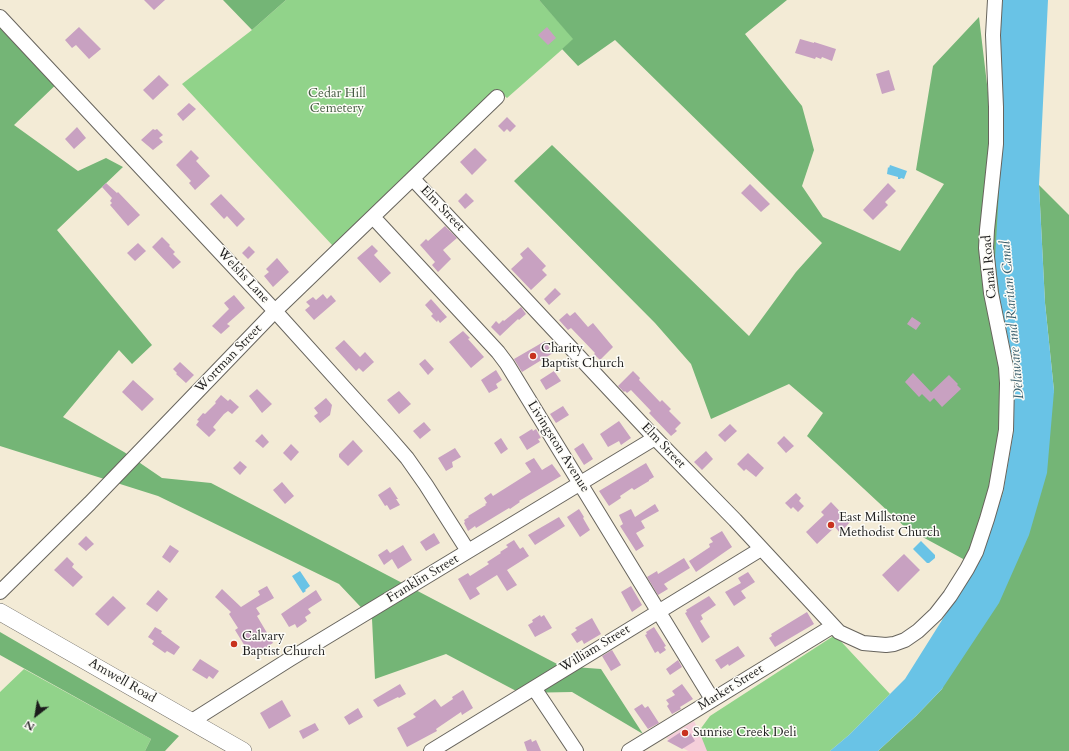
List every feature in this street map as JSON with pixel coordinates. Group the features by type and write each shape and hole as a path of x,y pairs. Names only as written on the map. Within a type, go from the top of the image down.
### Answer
{"main road":[{"name":"Amwell Road","path":"0,612 243,751"}],"street":[{"name":"Canal Road","path":"936,614 950,596 976,552 996,488 1006,430 1006,367 991,293 986,248 986,230 996,144 993,35 995,0"},
{"name":"Welshs Lane","path":"0,17 275,311 407,458 468,551"},
{"name":"Wortman Street","path":"0,592 90,503 275,311 497,97"},
{"name":"Elm Street","path":"413,179 839,632 863,643 886,645 905,640 918,631 936,614"},
{"name":"Livingston Avenue","path":"373,217 498,352 712,699"},
{"name":"Franklin Street","path":"192,721 290,659 655,438"},
{"name":"William Street","path":"431,751 761,549"},
{"name":"Market Street","path":"629,751 833,626"},
{"path":"534,688 576,751"}],"shaded area":[{"path":"694,721 709,751 688,751 666,738"}],"green space":[{"path":"223,0 286,0 252,30"},
{"name":"Cedar Hill Cemetery","path":"286,0 539,0 574,39 507,98 496,89 333,246 182,84 252,30"},
{"path":"539,0 787,0 745,34 802,106 814,150 802,186 823,217 900,251 944,184 916,170 933,66 979,17 991,118 1002,138 1000,300 1014,367 1014,429 1003,493 976,566 906,528 807,436 823,413 789,384 711,419 691,364 655,323 514,181 552,145 749,336 796,272 822,243 615,40 578,66 562,49 573,39"},
{"path":"0,10 65,76 14,125 78,171 106,158 123,167 57,230 152,345 132,364 119,350 63,417 124,452 162,478 211,483 561,666 601,669 643,734 572,692 520,693 446,654 375,679 372,619 339,584 158,496 0,446"},
{"path":"1039,185 1069,215 1069,751 878,751 916,716 942,689 1054,391 1045,303"},
{"path":"0,632 179,736 165,751 145,751 151,739 0,655"},
{"path":"835,635 890,694 849,735 830,751 707,751 699,731 710,716"},
{"path":"24,669 151,739 145,751 0,751 0,692"}],"water":[{"name":"Delaware and Raritan Canal","path":"1003,0 1048,0 1039,185 1045,303 1054,391 1047,473 1029,535 999,603 942,689 916,716 878,751 830,751 849,735 905,679 976,566 1003,493 1014,429 1014,367 1000,300 995,259 1002,138 1000,15"},
{"path":"890,165 907,171 904,179 898,179 898,177 887,174 888,167 889,168"},
{"path":"921,541 935,555 935,558 929,563 927,563 913,549"},
{"path":"300,571 310,586 303,593 292,576"}],"building":[{"path":"144,0 165,0 154,10"},
{"path":"79,27 101,49 89,59 76,45 72,48 65,40"},
{"path":"547,27 556,38 548,45 538,35"},
{"path":"800,39 836,49 832,61 822,57 821,59 816,57 815,59 795,53"},
{"path":"889,70 895,90 882,94 876,74"},
{"path":"159,75 169,85 153,100 143,90"},
{"path":"189,103 196,109 183,121 177,114"},
{"path":"507,117 516,126 510,132 507,129 504,132 498,126"},
{"path":"77,127 86,138 74,149 65,139"},
{"path":"153,129 157,129 163,135 159,138 163,142 153,150 141,140"},
{"path":"475,148 487,160 472,175 460,162"},
{"path":"191,150 199,158 196,161 210,176 195,190 189,183 191,181 176,165"},
{"path":"106,183 117,193 118,192 140,215 128,226 110,205 112,203 110,201 112,198 102,187"},
{"path":"888,183 896,191 885,202 888,205 873,220 863,210"},
{"path":"750,184 770,204 761,212 741,193"},
{"path":"466,193 474,201 465,209 458,201"},
{"path":"221,194 245,219 237,227 227,216 224,219 210,204"},
{"path":"445,226 457,238 443,250 451,259 438,272 432,265 435,262 420,245 426,239 428,241"},
{"path":"162,237 175,252 173,254 181,262 173,269 152,247"},
{"path":"138,243 146,251 135,261 127,253"},
{"path":"372,245 378,251 374,255 391,273 380,283 357,258"},
{"path":"249,246 255,252 248,259 242,253"},
{"path":"528,247 546,266 542,270 547,275 531,290 511,269 523,258 520,254"},
{"path":"277,258 289,272 273,287 264,276 269,272 266,269"},
{"path":"555,288 561,294 549,305 544,299"},
{"path":"323,294 327,299 331,295 336,301 314,320 305,310 310,306 306,302 313,297 316,300"},
{"path":"234,295 245,308 227,324 230,326 221,334 212,326 229,309 224,303"},
{"path":"431,299 447,317 440,323 431,316 433,314 425,305"},
{"path":"521,307 526,314 519,320 518,319 500,336 491,327 496,321 499,324 503,320 504,321"},
{"path":"575,312 588,327 593,323 613,347 600,360 571,328 568,330 559,320 567,313 570,316"},
{"path":"912,317 921,323 916,330 907,324"},
{"path":"463,331 484,357 471,368 449,342"},
{"path":"344,340 360,357 365,352 374,362 363,372 359,368 356,371 335,348"},
{"name":"Charity Baptist Church","path":"545,341 553,353 522,372 514,359"},
{"path":"425,359 434,369 428,375 419,364"},
{"path":"180,362 194,375 186,383 176,374 177,373 173,369"},
{"path":"496,370 502,380 496,384 498,388 489,393 481,380"},
{"path":"554,371 561,381 546,390 540,380"},
{"path":"633,371 640,378 639,380 660,402 662,400 671,409 669,411 681,423 675,429 677,431 671,436 649,413 651,411 631,390 627,393 618,386"},
{"path":"913,373 931,392 949,375 961,389 942,407 934,398 930,402 922,394 919,397 905,382"},
{"path":"133,380 154,399 142,411 122,392"},
{"path":"257,389 272,404 262,413 249,396"},
{"path":"399,391 411,404 399,414 387,400"},
{"path":"221,395 228,401 230,399 239,407 232,414 228,411 224,414 213,427 216,430 209,437 196,425 199,421 197,420 203,413 205,414 216,403 215,402"},
{"path":"326,398 332,405 330,415 320,423 314,416 318,413 314,408"},
{"path":"563,406 569,415 556,423 550,414"},
{"path":"619,421 631,438 621,445 619,441 608,447 600,434"},
{"path":"424,422 431,430 420,439 413,431"},
{"path":"730,424 737,431 725,442 718,435"},
{"path":"532,429 533,431 536,429 541,438 538,439 540,442 527,450 519,437"},
{"path":"262,434 269,442 263,448 255,441"},
{"path":"784,436 794,446 786,453 777,443"},
{"path":"501,438 508,449 501,454 494,443"},
{"path":"353,440 363,451 348,466 339,457 339,454"},
{"path":"583,443 593,459 584,465 574,449"},
{"path":"291,444 299,452 291,461 283,453"},
{"path":"455,448 461,457 452,462 453,467 446,471 438,458"},
{"path":"706,451 713,459 702,470 694,462"},
{"path":"748,453 764,468 756,477 746,469 744,471 737,464"},
{"path":"534,458 542,470 552,464 561,476 519,501 520,502 510,509 509,508 476,528 475,526 468,531 464,520 486,505 485,504 487,503 484,498 491,493 493,496 531,472 525,463"},
{"path":"240,461 247,467 240,475 233,468"},
{"path":"646,463 654,477 634,490 632,488 609,506 599,491"},
{"path":"282,482 294,496 285,504 273,490"},
{"path":"390,487 400,505 390,510 387,505 385,506 378,495"},
{"path":"796,493 801,498 799,501 804,506 798,512 793,507 791,509 785,503"},
{"name":"East Millstone Methodist Church","path":"831,502 850,522 840,533 835,527 817,544 806,532 824,515 821,512"},
{"path":"655,504 659,511 641,521 645,528 636,533 644,546 636,551 620,526 623,524 619,515 631,509 635,517"},
{"path":"579,509 590,530 580,537 567,517"},
{"path":"559,517 565,526 535,545 528,535"},
{"path":"722,531 732,547 696,572 689,561 710,547 709,544 713,542 710,538"},
{"path":"434,533 440,543 426,551 420,542"},
{"path":"86,536 94,544 86,551 78,544"},
{"path":"514,540 520,549 523,547 529,556 507,570 517,585 507,591 497,575 476,588 480,594 470,600 458,579 468,573 470,576 489,564 487,562 501,553 500,552 508,547 506,545"},
{"path":"170,545 179,551 170,563 162,557"},
{"path":"403,545 412,560 398,569 392,559 384,565 378,555 387,549 390,553"},
{"path":"904,554 920,570 898,592 882,575"},
{"path":"67,557 74,564 72,567 83,577 73,587 54,570"},
{"path":"684,558 690,568 664,584 668,589 658,595 647,577 657,571 658,574"},
{"path":"748,572 755,582 741,591 746,598 734,606 725,592 741,583 738,578"},
{"path":"267,586 274,598 256,608 260,614 257,616 273,643 251,656 235,630 238,628 229,614 231,612 215,597 222,589 241,607 260,595 258,591"},
{"path":"631,586 642,605 632,612 621,592"},
{"path":"158,590 168,599 157,612 146,604"},
{"path":"316,590 322,600 308,609 311,613 305,617 307,621 297,628 295,624 289,627 281,614"},
{"path":"113,596 126,608 108,626 95,614"},
{"path":"709,596 716,605 701,615 703,619 700,621 710,637 702,643 685,613 687,612 686,610"},
{"path":"807,612 814,624 775,647 769,638 772,636 771,634"},
{"path":"540,615 541,617 544,615 552,628 535,637 528,625 533,622 532,620"},
{"path":"592,618 601,634 584,644 582,640 577,643 571,634 577,630 575,628"},
{"path":"155,627 162,631 161,633 180,647 174,655 167,651 165,653 152,644 154,641 148,637"},
{"path":"654,627 666,646 664,647 666,650 660,654 658,651 655,653 645,635 647,634 646,632"},
{"path":"738,646 745,656 721,669 715,660"},
{"path":"612,650 621,665 611,671 602,656"},
{"path":"200,659 219,671 213,679 209,676 207,679 192,670"},
{"path":"678,660 682,667 670,675 666,669"},
{"path":"400,684 406,694 378,707 373,700"},
{"path":"682,684 693,699 672,714 667,706 669,704 666,700 675,695 672,691"},
{"path":"463,690 473,708 462,715 461,712 436,729 437,731 407,747 397,728 416,717 413,714 435,699 441,707"},
{"path":"282,700 291,716 269,729 260,713"},
{"path":"642,704 645,708 648,706 659,723 648,729 634,709"},
{"path":"358,708 363,717 349,725 344,717"},
{"path":"315,723 319,730 303,739 299,731"},
{"name":"Sunrise Creek Deli","path":"687,728 695,741 682,749 667,741"},
{"path":"531,739 532,742 536,740 541,751 527,751 524,742"}],"place":[{"name":"Charity Baptist Church","path":"533,356"},
{"name":"East Millstone Methodist Church","path":"831,525"},
{"name":"Calvary Baptist Church","path":"234,644"},
{"name":"Sunrise Creek Deli","path":"685,733"}]}
